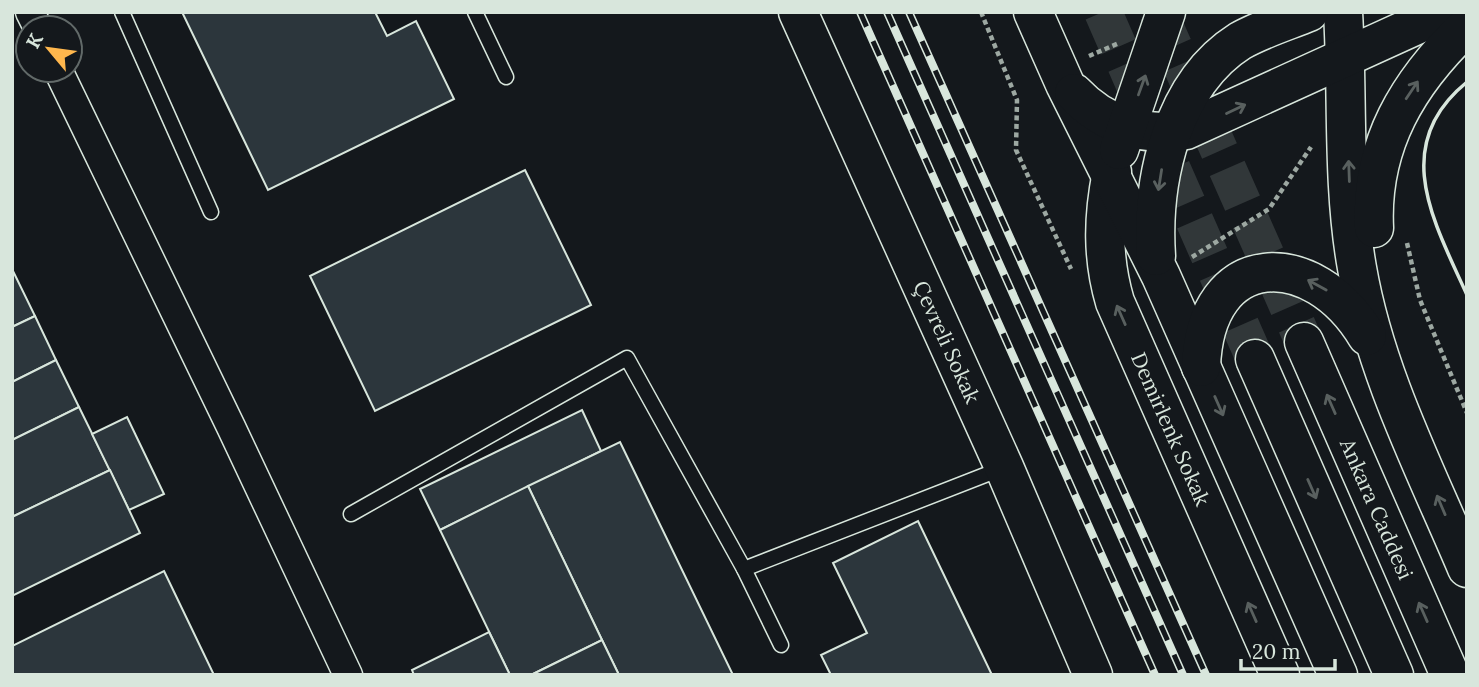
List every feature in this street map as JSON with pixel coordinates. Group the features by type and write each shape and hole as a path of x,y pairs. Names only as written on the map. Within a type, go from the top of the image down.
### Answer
{"main road":[{"name":"Çevreli Sokak","path":"798,12 1004,467 1093,675"},
{"path":"1033,12 1159,272 1338,675"},
{"path":"1159,272 1157,201 1163,166 1173,132 1194,88 1215,60 1241,41 1309,12"},
{"path":"1343,12 1354,244 1378,353 1467,568"},
{"path":"1062,76 1095,112 1127,127 1149,132 1173,132 1209,122 1446,12"},
{"name":"Demirlenk Sokak","path":"1165,18 1112,172 1107,200 1107,274 1115,302 1280,675"},
{"path":"1423,463 1409,379 1376,253 1375,189 1378,165 1395,116 1420,78 1467,26"},
{"path":"1201,367 1202,342 1209,317 1220,298 1237,283 1256,274 1275,272 1300,276 1321,286 1351,313 1378,353"},
{"name":"Ankara Caddesi","path":"1304,342 1450,675"},
{"path":"1255,359 1394,675"}],"street":[{"path":"65,84 232,427 348,675"}],"lane":[{"path":"122,12 211,212"},
{"path":"475,12 506,77"},
{"path":"351,514 627,358 744,569 781,645"},
{"path":"744,569 1004,467"}],"path":[{"path":"1062,76 1165,18"},
{"path":"1159,272 1269,209 1327,124 1347,113"},
{"path":"1406,239 1420,300 1467,414"}],"building":[{"path":"182,12 375,12 387,36 416,21 454,99 268,190"},
{"path":"525,170 591,305 375,411 310,276"},
{"path":"12,269 35,316 12,327"},
{"path":"35,316 56,360 12,382 12,327"},
{"path":"56,360 79,407 12,440 12,382"},
{"path":"79,407 110,470 12,517 12,440"},
{"path":"582,410 601,451 440,530 420,489"},
{"path":"127,417 164,494 129,510 92,434"},
{"path":"620,442 733,675 619,675 602,640 528,486"},
{"path":"110,470 140,533 12,596 12,517"},
{"path":"528,486 602,640 531,675 510,675 440,530"},
{"path":"918,521 992,675 831,675 821,655 867,633 833,563"},
{"path":"164,571 214,675 12,675 12,646"},
{"path":"489,632 510,675 414,675 412,670"},
{"path":"602,640 619,675 531,675"}],"tunnel":[{"path":"1103,12 1255,359"},
{"path":"1158,12 1304,342"}],"railway":[{"path":"860,12 1155,675"},
{"path":"887,12 1183,675"},
{"path":"909,12 1206,675"}],"wall":[{"path":"1467,82 1443,106 1429,132 1424,158 1425,185 1432,212 1467,295"}]}
